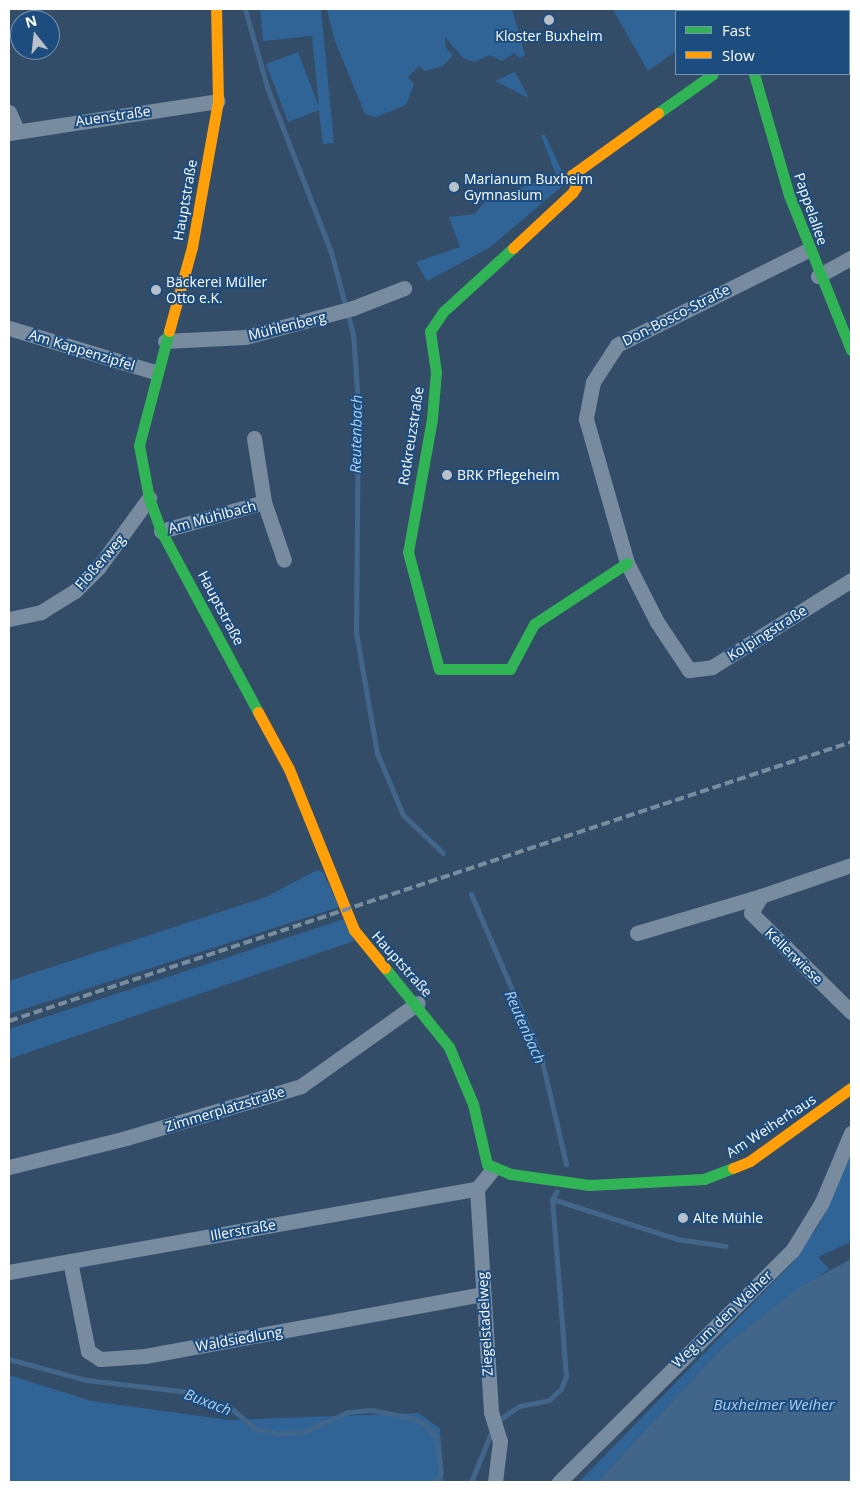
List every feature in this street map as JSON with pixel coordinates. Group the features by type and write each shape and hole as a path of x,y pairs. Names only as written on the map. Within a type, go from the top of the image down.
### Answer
{"street":[{"name":"Hauptstraße","path":"216,9 218,101 192,247 155,372 139,445 149,498 161,530 289,769 354,930 418,1003 462,1072 483,1155 493,1169"},
{"name":"Rotkreuzstraße","path":"627,563 534,624 510,669 439,669 408,552 432,419 436,372 430,331 444,312 572,193 576,187 572,175 712,75"},
{"name":"Pappelallee","path":"754,75 808,250 851,350"},
{"name":"Auenstraße","path":"13,131 218,101"},
{"path":"9,112 13,131"},
{"name":"Don-Bosco-Straße","path":"682,663 627,563 586,419 594,382 603,360 617,345 640,331 808,250"},
{"path":"818,276 851,258"},
{"name":"Mühlenberg","path":"165,341 245,337 353,308 404,288"},
{"name":"Am Kappenzipfel","path":"9,328 155,372"},
{"name":"Am Mühlbach","path":"254,438 264,502 284,560"},
{"name":"Flößerweg","path":"9,619 41,612 75,592 98,568 149,498"},
{"name":"Am Mühlbach","path":"161,530 264,502"},
{"name":"Kolpingstraße","path":"682,663 700,672 712,667 851,580"},
{"path":"637,933 761,896 851,865"},
{"name":"Kellerwiese","path":"761,896 751,912 851,1012"},
{"name":"Zimmerplatzstraße","path":"9,1167 134,1136 301,1086 418,1003"},
{"name":"Am Weiherhaus","path":"493,1169 589,1184 704,1180 750,1161 851,1088"},
{"name":"Weg um den Weiher","path":"560,1482 792,1250 822,1202 851,1133"},
{"path":"477,1189 493,1169"},
{"name":"Illerstraße","path":"9,1272 477,1189"},
{"name":"Ziegelstadelweg","path":"477,1189 491,1412 500,1441 495,1482"},
{"name":"Waldsiedlung","path":"70,1261 88,1351 100,1359 145,1356 483,1294"}],"shaded area":[{"path":"260,9 321,9 334,143 323,144 319,110 288,122 266,64 298,52 319,107 312,36 263,41"},
{"path":"512,9 525,55 520,58 514,53 502,61 490,55 474,62 463,58 445,37 446,48 453,55 443,66 425,71 419,66 408,77 414,84 406,105 376,117 365,114 335,41 327,10"},
{"path":"697,9 675,10 675,52 648,71 613,10"},
{"path":"515,72 529,98 495,81"},
{"path":"541,135 545,135 567,182 489,248 427,281 416,262 460,247 449,217 475,214 486,200 556,175"},
{"path":"317,870 323,872 339,907 9,1014 9,981 266,897"},
{"path":"344,919 354,941 9,1059 9,1029"},
{"path":"851,1154 851,1242 818,1257 829,1269 723,1347 597,1482 579,1482 794,1261 818,1226"},
{"path":"9,1375 91,1401 229,1420 419,1413 440,1429 444,1482 9,1482"}],"water":[{"name":"Buxheimer Weiher","path":"851,1259 851,1482 597,1482 723,1347 800,1287"}],"waterway":[{"name":"Reutenbach","path":"245,9 267,87 331,252 353,334 358,403 356,632 377,753 403,815 443,853"},
{"name":"Reutenbach","path":"471,894 541,1057 566,1164"},
{"name":"Reutenbach","path":"499,1420 519,1406 549,1400 561,1389 566,1376 552,1199 557,1191"},
{"path":"552,1199 677,1239 725,1246"},
{"name":"Buxach","path":"9,1359 86,1380 189,1392 233,1410 256,1429 278,1434 306,1431 348,1412 371,1410 412,1418 426,1425 436,1438 441,1472 436,1482"},
{"name":"Reutenbach","path":"471,1482 491,1433"}],"railway":[{"path":"9,1021 851,742"}],"traffic: fast":[{"path":"658,113 712,75"},
{"path":"754,75 789,195 851,350"},
{"path":"513,248 443,312 430,331 436,372 432,419 408,552 439,669 510,669 534,624 627,563"},
{"path":"169,331 139,445 149,498 161,531 258,712"},
{"path":"385,968 449,1047 473,1104 487,1164 511,1174 589,1185 704,1179 733,1168"}],"traffic: slow":[{"path":"169,331 192,247 218,101 216,9"},
{"path":"513,248 572,193 576,187 572,175 658,113"},
{"path":"258,712 289,769 354,930 385,968"},
{"path":"733,1168 750,1161 851,1088"}],"place":[{"name":"Kloster Buxheim","path":"549,20"},
{"name":"Marianum Buxheim Gymnasium","path":"454,187"},
{"name":"Bäckerei Müller Otto e.K.","path":"156,290"},
{"name":"BRK Pflegeheim","path":"447,475"},
{"name":"Alte Mühle","path":"683,1218"}]}
